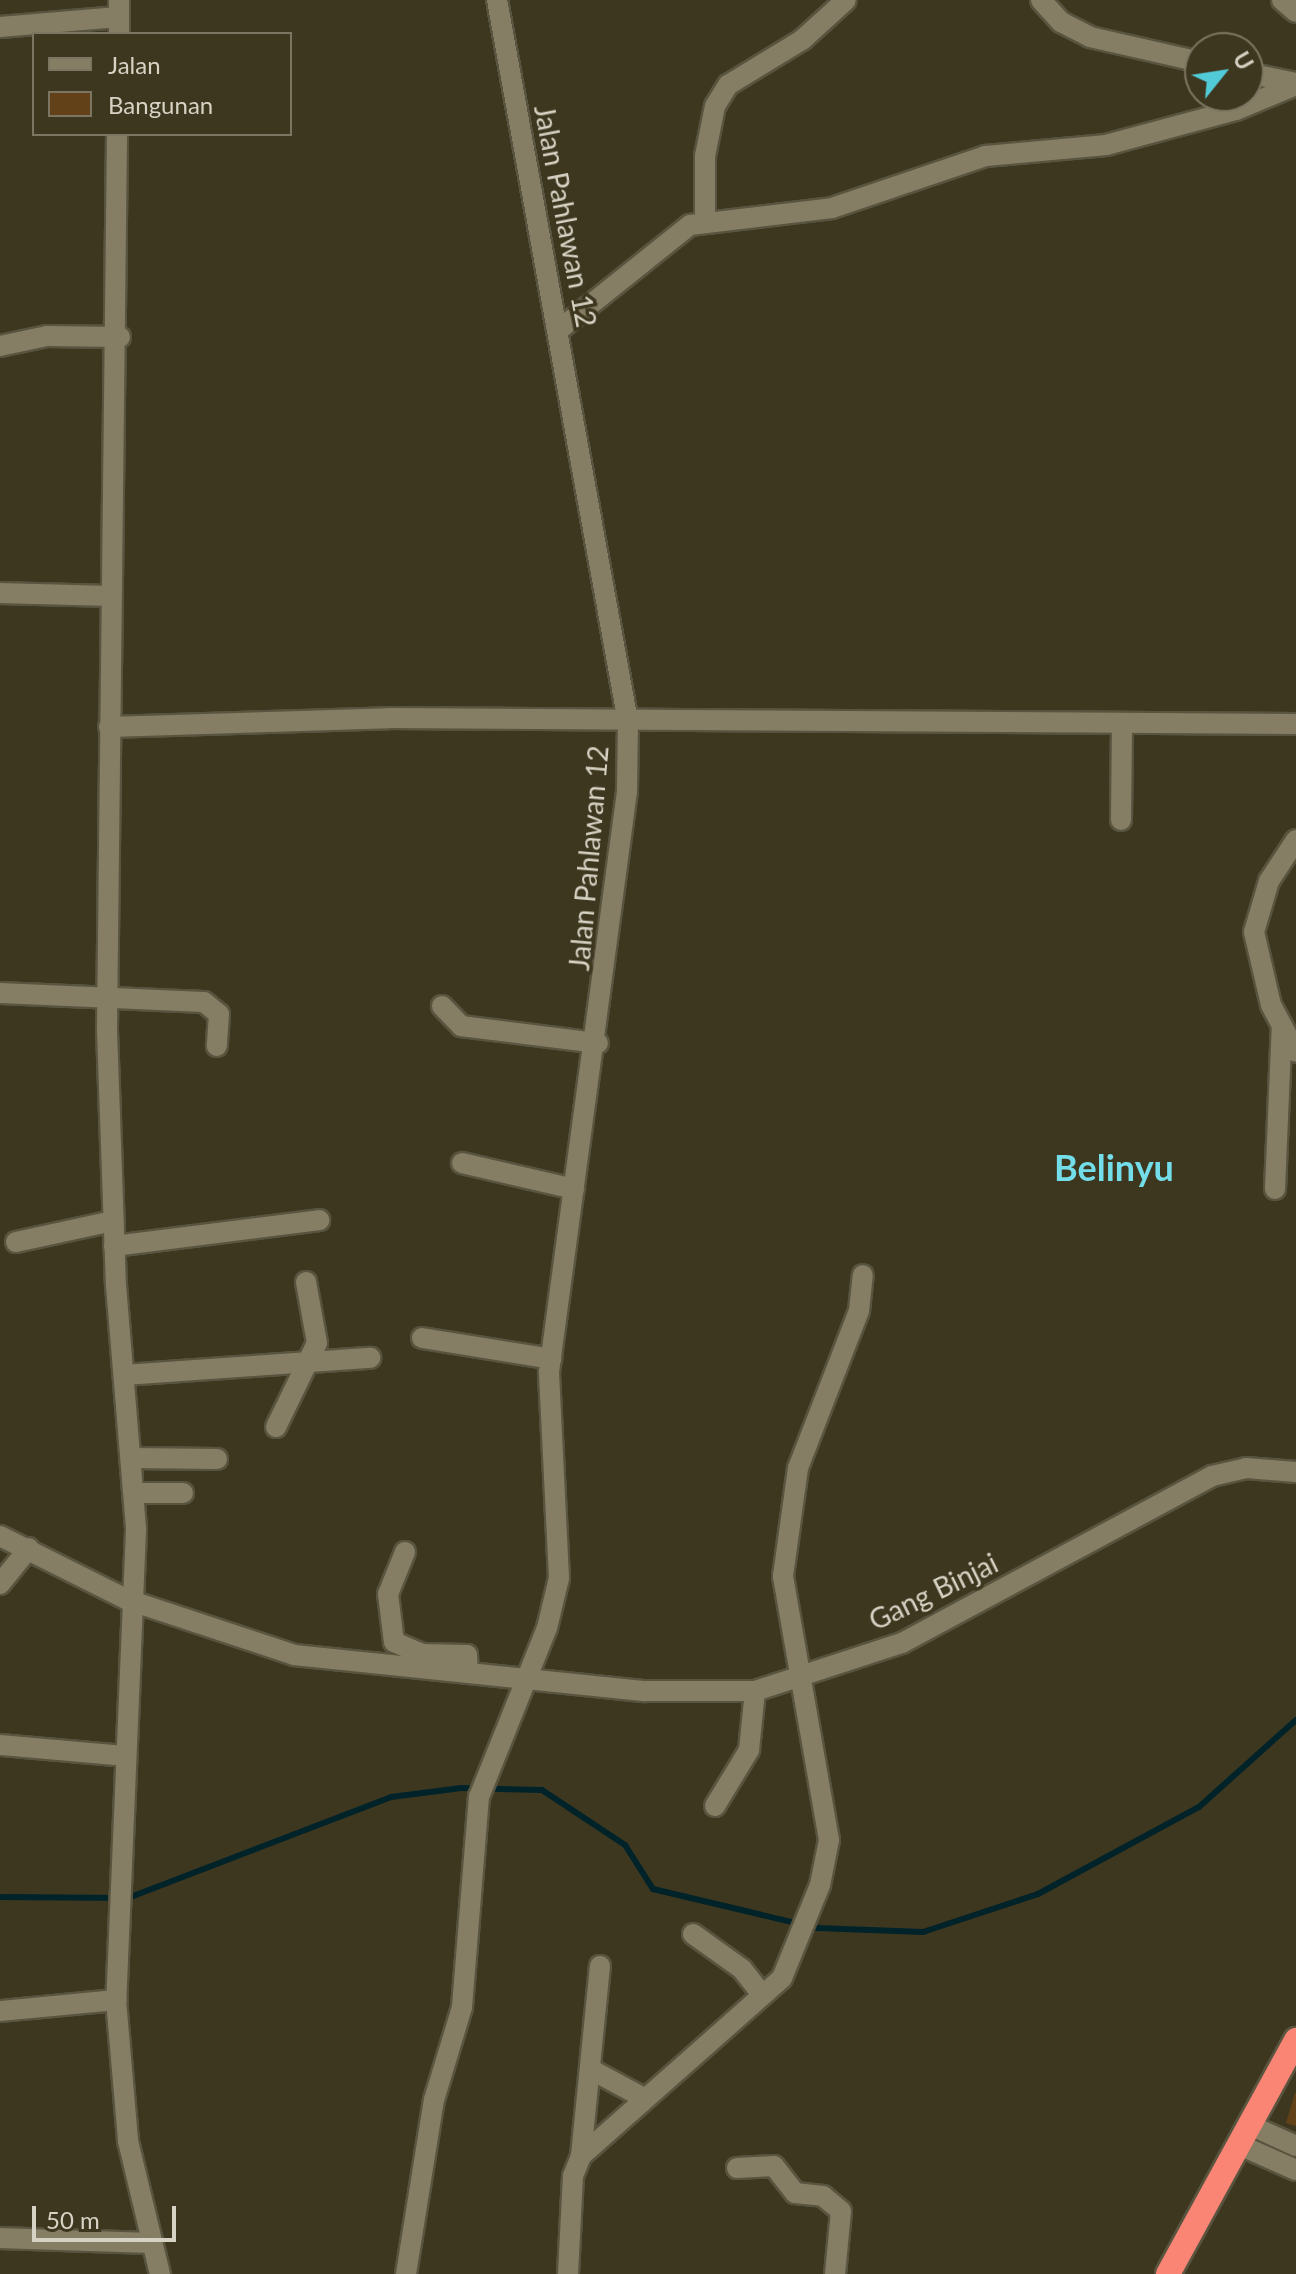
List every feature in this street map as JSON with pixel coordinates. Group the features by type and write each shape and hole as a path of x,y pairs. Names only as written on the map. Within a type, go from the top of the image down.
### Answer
{"highway":[{"path":"1168,2274 1247,2136 1296,2040"}],"street":[{"name":"Jalan Pahlawan 12","path":"406,2274 434,2100 462,2007 479,1797 484,1776 527,1675 559,1578 551,1359 598,1043 627,791 628,722 560,329 497,0"},
{"path":"705,222 705,156 715,106 728,85 802,40 846,0"},
{"path":"1041,0 1061,22 1090,37 1184,58"},
{"path":"1282,0 1296,12"},
{"path":"0,27 119,17"},
{"path":"1264,77 1296,84"},
{"path":"560,329 611,295 659,243 705,222 847,204 986,156 1106,145 1236,110 1296,84"},
{"path":"117,136 120,337 111,596 108,995 114,1246 135,1493 128,1600 126,1756 116,2000 126,2128 149,2243 160,2274"},
{"path":"0,346 47,336 120,337"},
{"path":"0,593 111,596"},
{"path":"109,727 389,718 628,722 1296,724"},
{"path":"1121,820 1122,724"},
{"path":"1296,840 1269,881 1254,932 1282,1025 1296,1052"},
{"path":"0,993 108,995 211,1005 219,1014 217,1046"},
{"path":"442,1006 461,1026 598,1043"},
{"path":"1275,1189 1282,1025"},
{"path":"462,1163 574,1189"},
{"path":"114,1246 319,1220"},
{"path":"16,1242 113,1221"},
{"path":"581,2156 642,2097 782,1978 810,1917 829,1840 783,1576 798,1468 859,1311 863,1275"},
{"path":"276,1427 309,1359 319,1330 306,1282"},
{"path":"422,1338 551,1359"},
{"path":"124,1375 309,1359 370,1358"},
{"path":"132,1458 217,1459"},
{"name":"Gang Binjai","path":"0,1536 128,1600 294,1655 527,1675 645,1691 755,1691 902,1643 1212,1476 1246,1468 1296,1472"},
{"path":"135,1493 183,1493"},
{"path":"0,1584 29,1548"},
{"path":"405,1552 388,1594 394,1642 422,1654 467,1655 468,1672"},
{"path":"715,1806 749,1750 755,1691"},
{"path":"0,1745 126,1756"},
{"path":"693,1934 742,1969 762,1995"},
{"path":"568,2274 573,2176 581,2156 600,1966"},
{"path":"0,2011 116,2000"},
{"path":"590,2069 642,2097"},
{"path":"1247,2136 1296,2146"},
{"path":"1247,2136 1296,2170"},
{"path":"737,2168 774,2166 795,2193 823,2196 841,2211 835,2274"},
{"path":"0,2238 149,2243"}],"building":[{"path":"1296,2093 1296,2126 1286,2123"}],"waterway":[{"path":"0,1897 128,1898 391,1797 461,1788 542,1790 625,1845 653,1889 817,1928 923,1932 1038,1894 1199,1807 1296,1720"}],"district":[{"name":"Belinyu","path":"1114,1168"}]}
